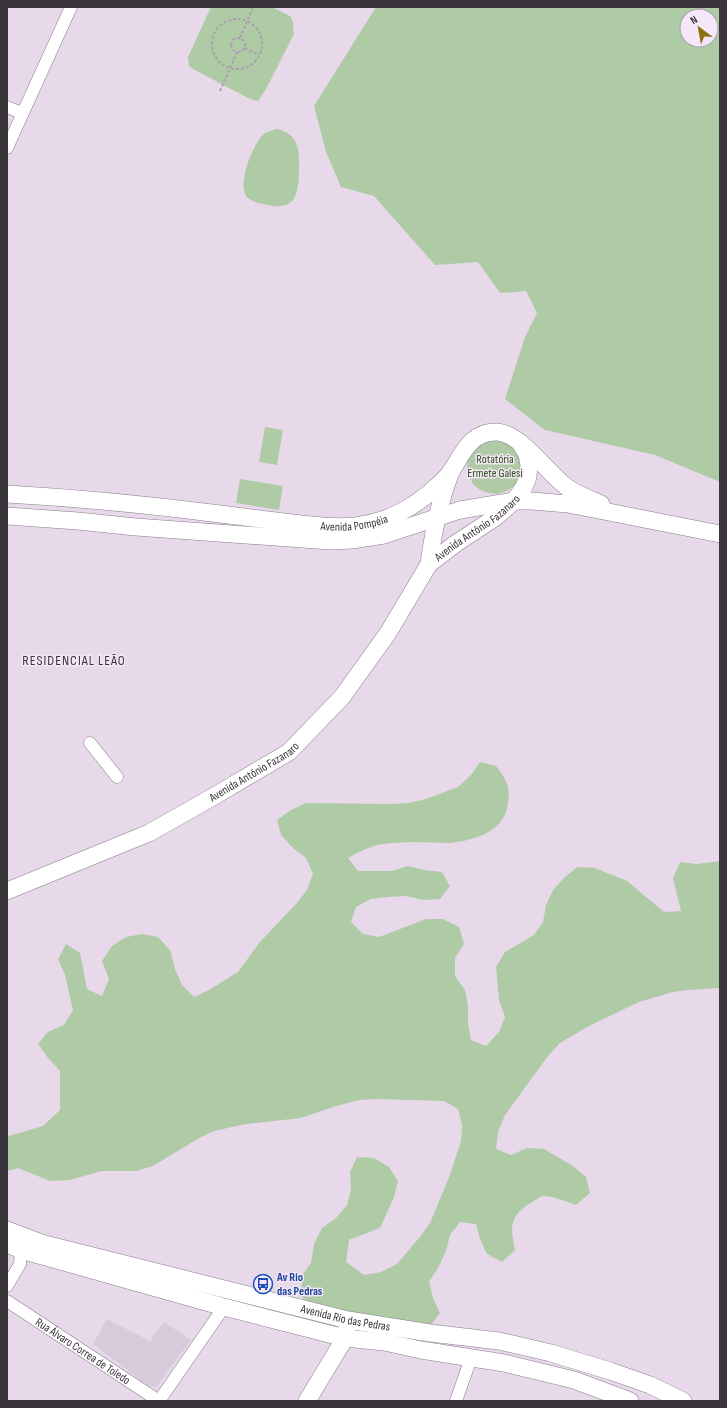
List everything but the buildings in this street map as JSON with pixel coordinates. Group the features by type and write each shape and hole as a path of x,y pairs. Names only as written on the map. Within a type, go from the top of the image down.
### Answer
{"main road":[{"name":"Avenida Pompéia","path":"7,494 216,513 330,527 362,525 393,516 405,510 436,487 451,471 469,443 483,434 491,432 503,433 514,438 553,476 569,489 604,506 640,518"},
{"name":"Avenida Antônio Fazanaro","path":"7,891 149,833 288,752 342,697 388,633 429,564 455,544 496,517 514,501 524,487 528,477 529,465 527,454 520,444"},
{"name":"Avenida Antônio Fazanaro","path":"429,564 436,518 451,471"},
{"name":"Avenida Pompéia","path":"7,516 330,541 366,538 404,528 460,510 514,501 532,501 568,504 720,534"},
{"path":"78,521 105,518 109,516 110,510 107,502"},
{"path":"404,528 415,534 424,542 427,548 429,564"},
{"name":"Avenida Rio das Pedras","path":"7,1230 41,1243 348,1320 430,1333 499,1341 551,1353 650,1385 683,1401"},
{"name":"Avenida Rio das Pedras","path":"14,1247 224,1307 345,1338 384,1342 421,1350 504,1363 574,1380 630,1401"},
{"path":"307,1401 345,1338 348,1320"}],"street":[{"path":"7,148 15,118 71,7"},
{"path":"7,107 15,118"},
{"path":"90,743 117,777"},
{"path":"7,1286 20,1264 14,1247"},
{"name":"Rua Álvaro Correa de Toledo","path":"7,1301 159,1401"},
{"path":"159,1401 224,1307"},
{"path":"456,1401 471,1358"}],"path":[{"path":"240,38 253,7"},
{"path":"242,20 247,22 256,28 260,35 262,43 259,55 251,65 244,68 230,68 221,64 215,57 212,50 214,34 219,27 226,22 242,20"},
{"path":"240,38 245,43 245,48"},
{"path":"237,52 233,50 230,44 233,39 240,38"},
{"path":"245,48 259,55"},
{"path":"237,52 242,51 245,48"},
{"path":"220,91 237,52"}],"shaded area":[{"path":"107,1319 150,1341 164,1322 191,1340 156,1387 147,1385 93,1344"}],"green space":[{"path":"211,7 272,7 290,16 293,22 294,34 266,89 258,101 250,99 191,68 189,65 188,57"},
{"path":"376,7 720,7 720,482 655,455 545,430 505,399 525,337 537,313 526,291 500,293 478,262 435,265 374,196 341,187 326,152 314,106"},
{"path":"277,129 288,134 295,140 299,161 298,188 296,194 293,200 284,206 255,202 246,195 244,187 244,177 247,166 256,145 265,133"},
{"path":"265,427 283,430 277,465 259,462"},
{"name":"Rotatória Ermete Galesi","path":"495,438 513,444 523,460 520,478 514,486 507,491 498,494 480,490 473,484 467,467 468,458 478,443"},
{"path":"240,479 283,486 279,510 236,503"},
{"path":"480,762 496,766 508,786 509,795 504,817 492,830 476,838 458,842 411,842 382,844 360,851 348,858 358,871 392,871 408,866 442,872 450,886 440,899 423,900 406,896 371,899 356,907 351,922 363,934 379,937 426,919 443,919 459,927 464,944 455,958 455,976 465,990 471,1040 486,1046 499,1032 505,1017 499,1000 496,967 505,952 534,935 543,922 546,905 553,890 577,867 595,868 627,881 664,912 681,911 673,878 680,862 697,864 720,861 720,988 673,992 639,1002 589,1026 560,1043 548,1056 505,1115 498,1132 496,1149 511,1155 527,1148 544,1149 573,1166 586,1177 590,1193 576,1205 542,1196 524,1207 515,1217 513,1223 512,1235 515,1250 502,1262 487,1254 480,1239 476,1224 460,1222 450,1235 446,1251 429,1282 433,1298 440,1313 430,1326 313,1308 301,1296 302,1276 311,1263 314,1244 322,1228 336,1218 347,1205 351,1190 350,1172 357,1157 374,1158 389,1167 398,1181 394,1197 380,1228 349,1240 346,1262 364,1275 381,1272 397,1264 419,1238 430,1223 450,1175 461,1141 462,1125 458,1109 444,1101 359,1100 301,1118 246,1124 214,1131 199,1138 153,1166 136,1171 102,1171 70,1180 50,1181 18,1168 7,1171 7,1135 9,1136 43,1126 60,1110 60,1071 38,1044 48,1032 64,1025 73,1010 65,975 58,959 66,944 80,953 87,989 102,996 109,979 102,961 112,946 126,937 142,934 158,937 170,950 175,969 182,985 194,997 209,990 238,972 259,943 296,904 307,890 313,874 306,858 293,848 281,835 277,820 291,810 306,803 392,804 409,803 426,799 458,787 471,775"}],"place":[{"name":"Av Rio das Pedras","path":"263,1284"}],"district":[{"name":"RESIDENCIAL LEÃO","path":"74,660"}]}
